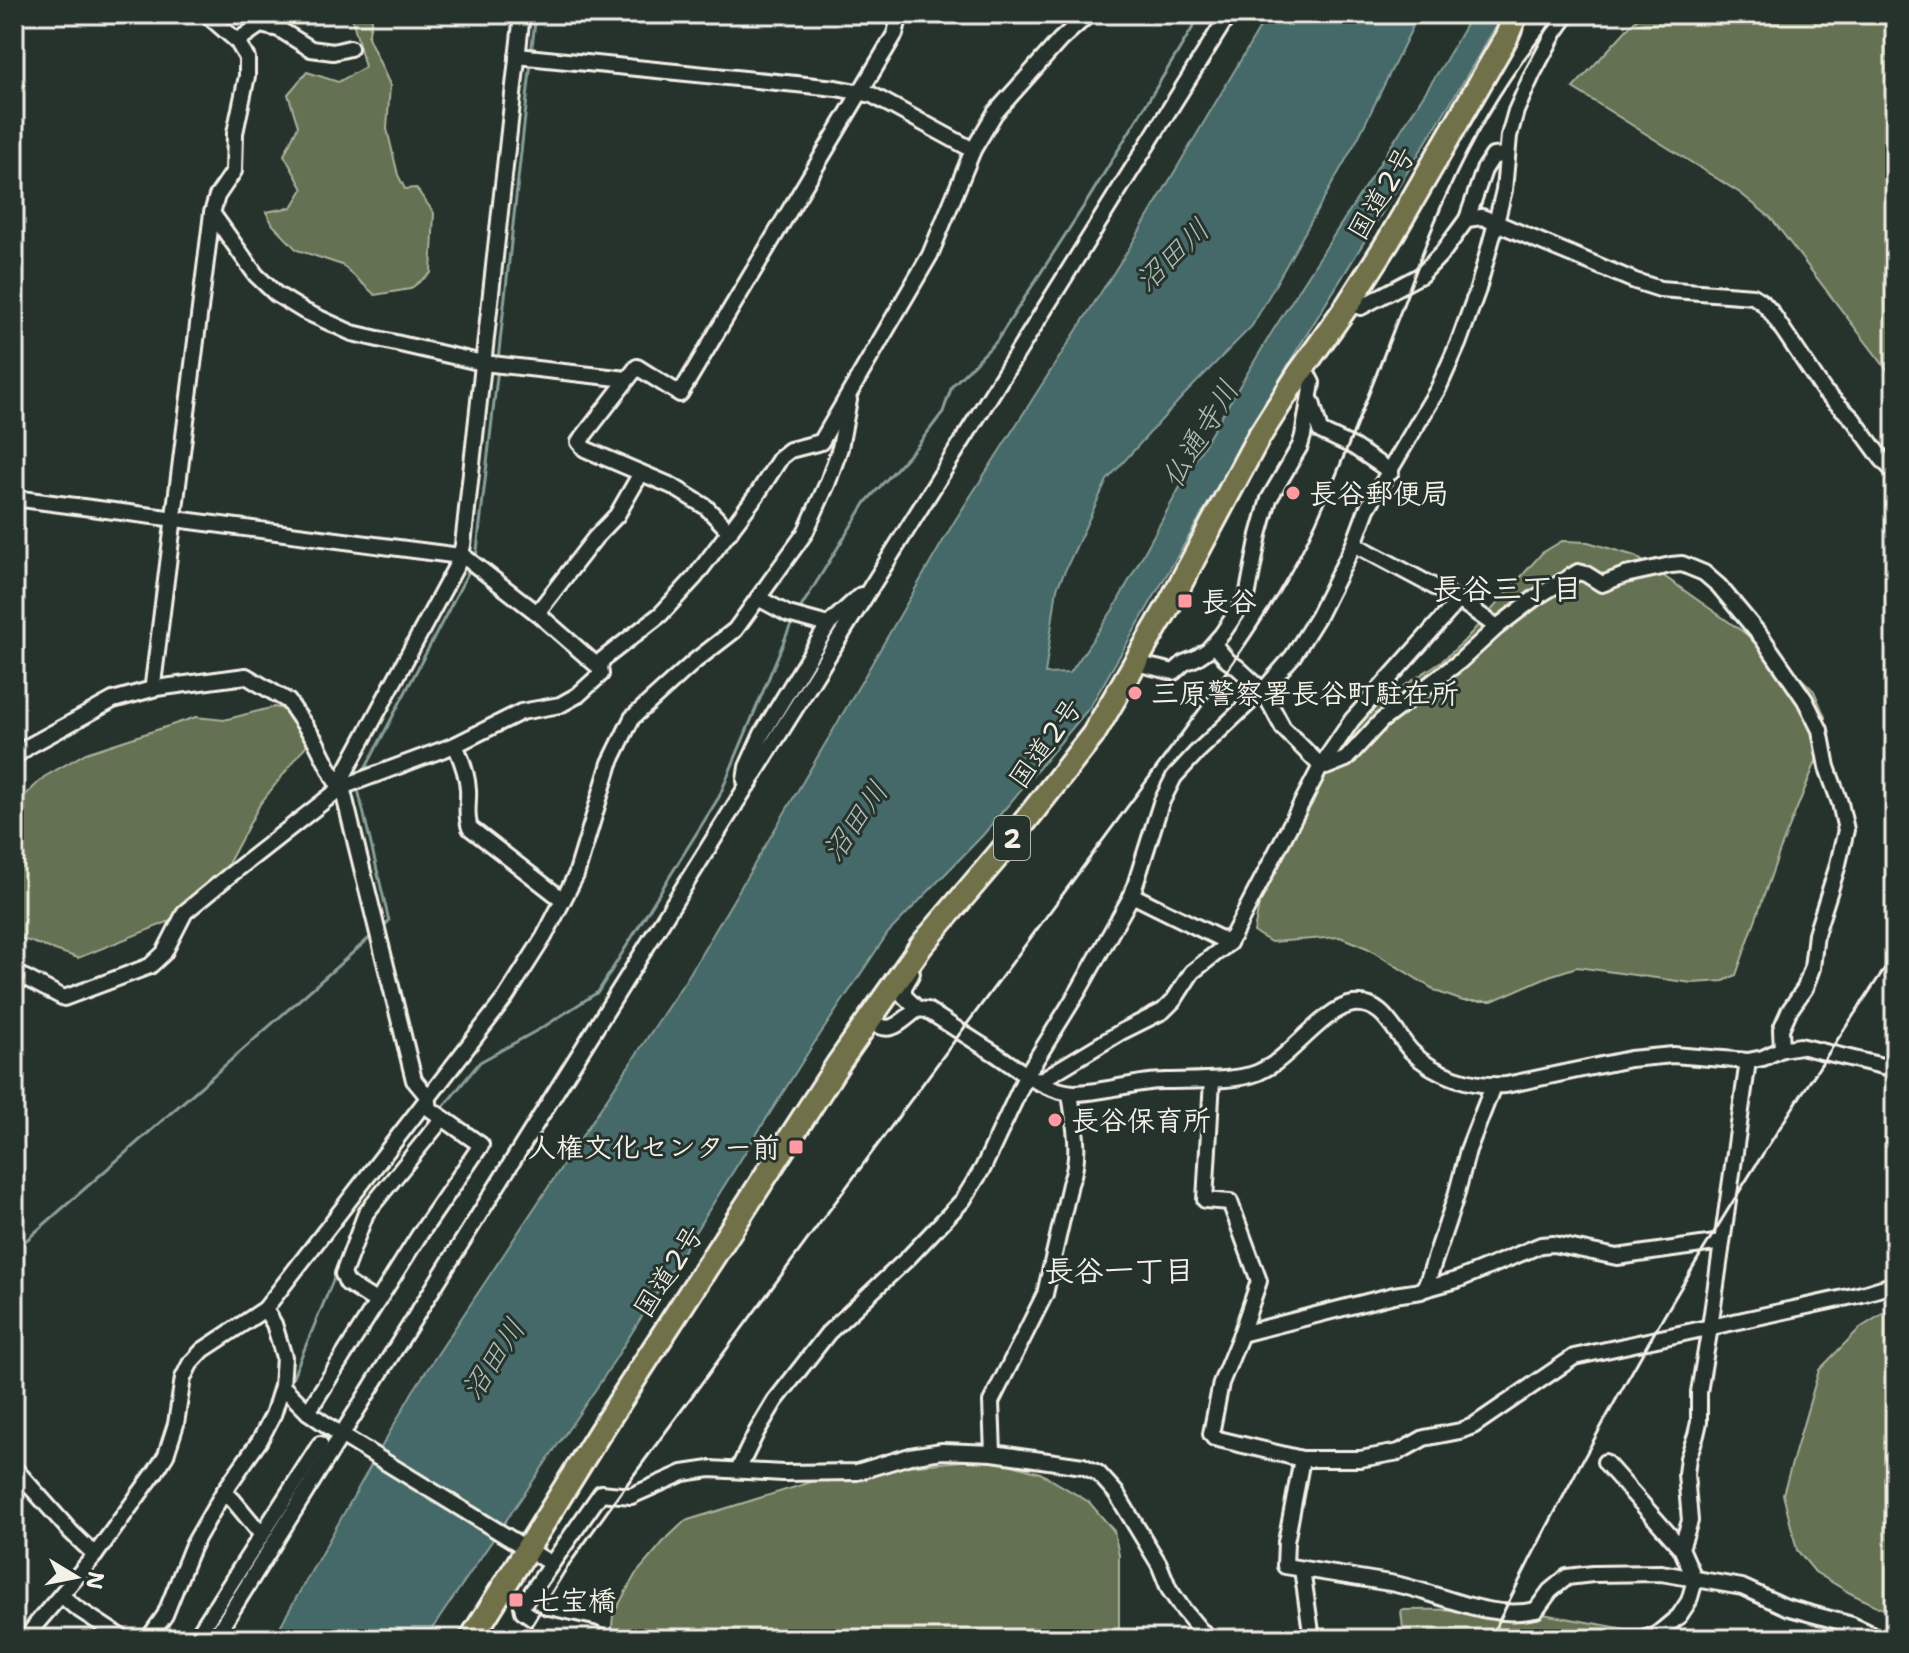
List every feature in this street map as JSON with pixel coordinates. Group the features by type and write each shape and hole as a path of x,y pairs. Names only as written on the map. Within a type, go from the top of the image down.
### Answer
{"highway":[{"name":"国道2号","path":"471,1639 522,1546 600,1432 838,1064 921,946 1001,852 1093,735 1189,568 1258,438 1388,242 1493,62 1516,14"}],"street":[{"path":"156,688 153,684 212,213 217,196 234,171 235,133 247,76 247,58 237,41 206,14"},
{"path":"308,1412 418,1237 481,1145 434,1108 414,1080 373,919 342,778 463,557 522,14"},
{"path":"730,532 706,507 672,486 585,449 579,442 637,367 680,394 895,34 900,14"},
{"path":"14,972 64,998 150,966 164,953 185,912 342,787 455,745 521,712 560,705 578,695 601,674 602,660 661,614 695,577 781,457 790,450 821,442 930,255 973,150 995,113 1060,40 1089,14"},
{"path":"214,1639 344,1436 1229,14"},
{"path":"738,1470 775,1401 828,1333 908,1258 963,1200 1132,895 1161,803 1174,777 1263,691 1293,656 1318,616 1354,544 1367,509 1438,389 1458,344 1478,289 1496,223 1504,190 1509,136 1516,111 1533,73 1568,14"},
{"path":"237,41 268,20 311,49 333,52 350,48"},
{"path":"517,56 860,92 872,95 973,150"},
{"path":"1349,303 1361,307 1421,275 1443,252 1467,219 1484,170 1493,156 1506,155"},
{"path":"212,213 256,275 276,294 352,333 505,367 627,379"},
{"path":"1467,219 1482,217 1660,289 1753,296 1771,312 1824,391 1853,419 1895,473"},
{"path":"1135,663 1174,672 1208,650 1247,597 1269,499 1303,436 1312,383 1300,372"},
{"path":"1311,394 1320,431 1354,447 1391,472"},
{"path":"377,1302 347,1283 343,1274 366,1213 544,937 576,875 610,763 632,718 695,661 735,630 805,533 840,448 850,399 848,396"},
{"path":"537,613 595,538 617,515 641,473"},
{"path":"14,498 463,557 537,613 600,668"},
{"path":"1354,544 1459,600 1497,627"},
{"path":"1217,648 1263,691 1283,728 1321,766 1326,767 1346,759 1381,721 1459,662 1497,627 1535,598 1578,572 1602,584 1625,575 1671,565 1682,564 1704,573 1719,586 1763,639 1805,700 1820,730 1827,767 1846,830 1816,934 1812,968 1805,988 1781,1029 1782,1049"},
{"path":"750,783 745,780 747,767 762,734 828,625 863,593 868,592"},
{"path":"758,598 788,614 828,625"},
{"path":"1032,1078 1163,1011 1192,972 1229,943 1321,766 1352,720 1459,600"},
{"path":"1196,658 1206,657 1217,648 1229,632 1230,622"},
{"path":"14,757 113,700 156,688 246,676 288,701 342,787"},
{"path":"455,745 466,769 469,792 466,818 470,828 563,900"},
{"path":"1132,895 1229,943"},
{"path":"944,919 948,924 924,954 904,987 904,996 918,1009 927,1010 1032,1078 1070,1093 1156,1081 1212,1080 1255,1074 1275,1063 1336,1011 1353,1004 1374,1007 1386,1017 1411,1051 1429,1066 1449,1076 1493,1086 1630,1059 1673,1055 1748,1061 1800,1046 1895,1069"},
{"path":"869,1021 880,1028 893,1028 918,1009"},
{"path":"1681,1548 1690,1521 1686,1474 1688,1458 1699,1422 1699,1392 1748,1061"},
{"path":"1212,1080 1205,1200 1230,1202 1259,1281 1221,1383 1211,1434 1214,1438 1302,1459 1360,1459 1399,1452 1424,1438 1473,1426 1574,1357 1862,1294 1895,1284"},
{"path":"1421,1291 1427,1283 1468,1150 1493,1086"},
{"path":"993,1453 991,1402 1045,1294 1075,1172 1077,1148 1070,1093"},
{"path":"26,1639 95,1555 166,1455 176,1424 183,1378 190,1364 203,1350 265,1309 434,1108"},
{"path":"1241,1334 1421,1291 1457,1280 1541,1245 1553,1244 1617,1257 1722,1242"},
{"path":"148,1639 165,1615 192,1547 273,1415 282,1386 284,1357 274,1324 265,1309"},
{"path":"282,1386 308,1412 344,1436 550,1563"},
{"path":"195,1639 320,1444"},
{"path":"604,1639 542,1624 523,1611 522,1606 601,1493 631,1496 683,1473 710,1469 783,1473 857,1472 910,1456 942,1451 993,1453 1083,1466 1098,1473 1116,1493 1182,1608 1212,1639"},
{"path":"1302,1459 1286,1542 1285,1566 1391,1583 1486,1611 1519,1613 1536,1610 1550,1591 1567,1577 1661,1573 1742,1587 1786,1607 1852,1625 1881,1639"},
{"path":"1605,1462 1681,1548 1695,1580 1689,1601 1679,1616 1654,1637 1624,1639"},
{"path":"14,1468 95,1555"},
{"path":"223,1493 233,1500 262,1535"},
{"path":"1302,1569 1312,1639"},
{"path":"61,1595 124,1639"},
{"path":"534,1639 542,1624"}],"green space":[{"path":"351,14 373,14 368,37 390,85 387,129 398,175 405,189 416,188 434,213 431,273 410,289 375,295 342,265 297,250 273,225 266,212 292,207 303,189 284,155 298,126 288,94 307,72 338,82 365,67"},
{"path":"1641,14 1895,14 1895,380 1771,218 1740,193 1573,88"},
{"path":"1562,541 1588,542 1635,556 1783,660 1814,691 1825,717 1819,754 1780,850 1736,975 1724,981 1692,983 1577,967 1492,1001 1463,1001 1438,992 1367,948 1340,937 1271,942 1254,932 1262,887 1312,804 1340,741 1362,714 1443,660 1464,641 1542,553"},
{"path":"274,707 301,713 316,733 260,804 220,879 173,920 78,958 14,936 14,806 44,777 86,753 196,717 224,720"},
{"path":"1895,1306 1895,1615 1815,1572 1797,1550 1783,1494 1819,1370 1860,1328"},
{"path":"972,1460 1005,1463 1040,1473 1089,1502 1114,1531 1119,1555 1119,1639 611,1639 613,1615 635,1575 685,1521 844,1472"},
{"path":"1515,1609 1681,1639 1412,1639 1403,1629 1401,1610"}],"water":[{"name":"沼田川","path":"1268,14 1419,14 1358,138 1252,326 1107,480 1057,588 1045,674 1070,673 1114,608 1191,467 1272,332 1472,14 1503,14 1294,355 1090,707 983,835 888,933 809,1051 602,1380 425,1639 273,1639 413,1391 689,975 954,522 1130,247"}],"waterway":[{"path":"531,54 536,14"},
{"path":"798,612 866,502 918,445 943,412 952,386 996,342 1089,198 1201,14"},
{"path":"498,360 531,62"},
{"path":"476,559 498,368"},
{"path":"362,775 470,569"},
{"path":"440,1111 480,1062 598,992 719,797 792,622"},
{"path":"357,785 389,921 383,927"},
{"path":"14,1251 374,934"},
{"path":"289,1386 337,1271"},
{"path":"187,1579 211,1528"}],"railway":[{"path":"523,1639 568,1566 619,1495 1198,711 1270,606 1302,551 1327,497 1458,170 1511,78 1560,14"},
{"path":"1490,1639 1569,1485 1683,1283 1895,953"}],"place":[{"name":"長谷郵便局","path":"1293,493"},
{"name":"長谷","path":"1185,601"},
{"name":"三原警察署長谷町駐在所","path":"1135,693"},
{"name":"長谷保育所","path":"1055,1120"},
{"name":"人権文化センター前","path":"796,1147"},
{"name":"七宝橋","path":"516,1600"}],"district":[{"name":"長谷三丁目","path":"1507,588"},
{"name":"長谷一丁目","path":"1119,1270"}],"water label":[{"name":"仏通寺川","path":"1200,434"}]}
